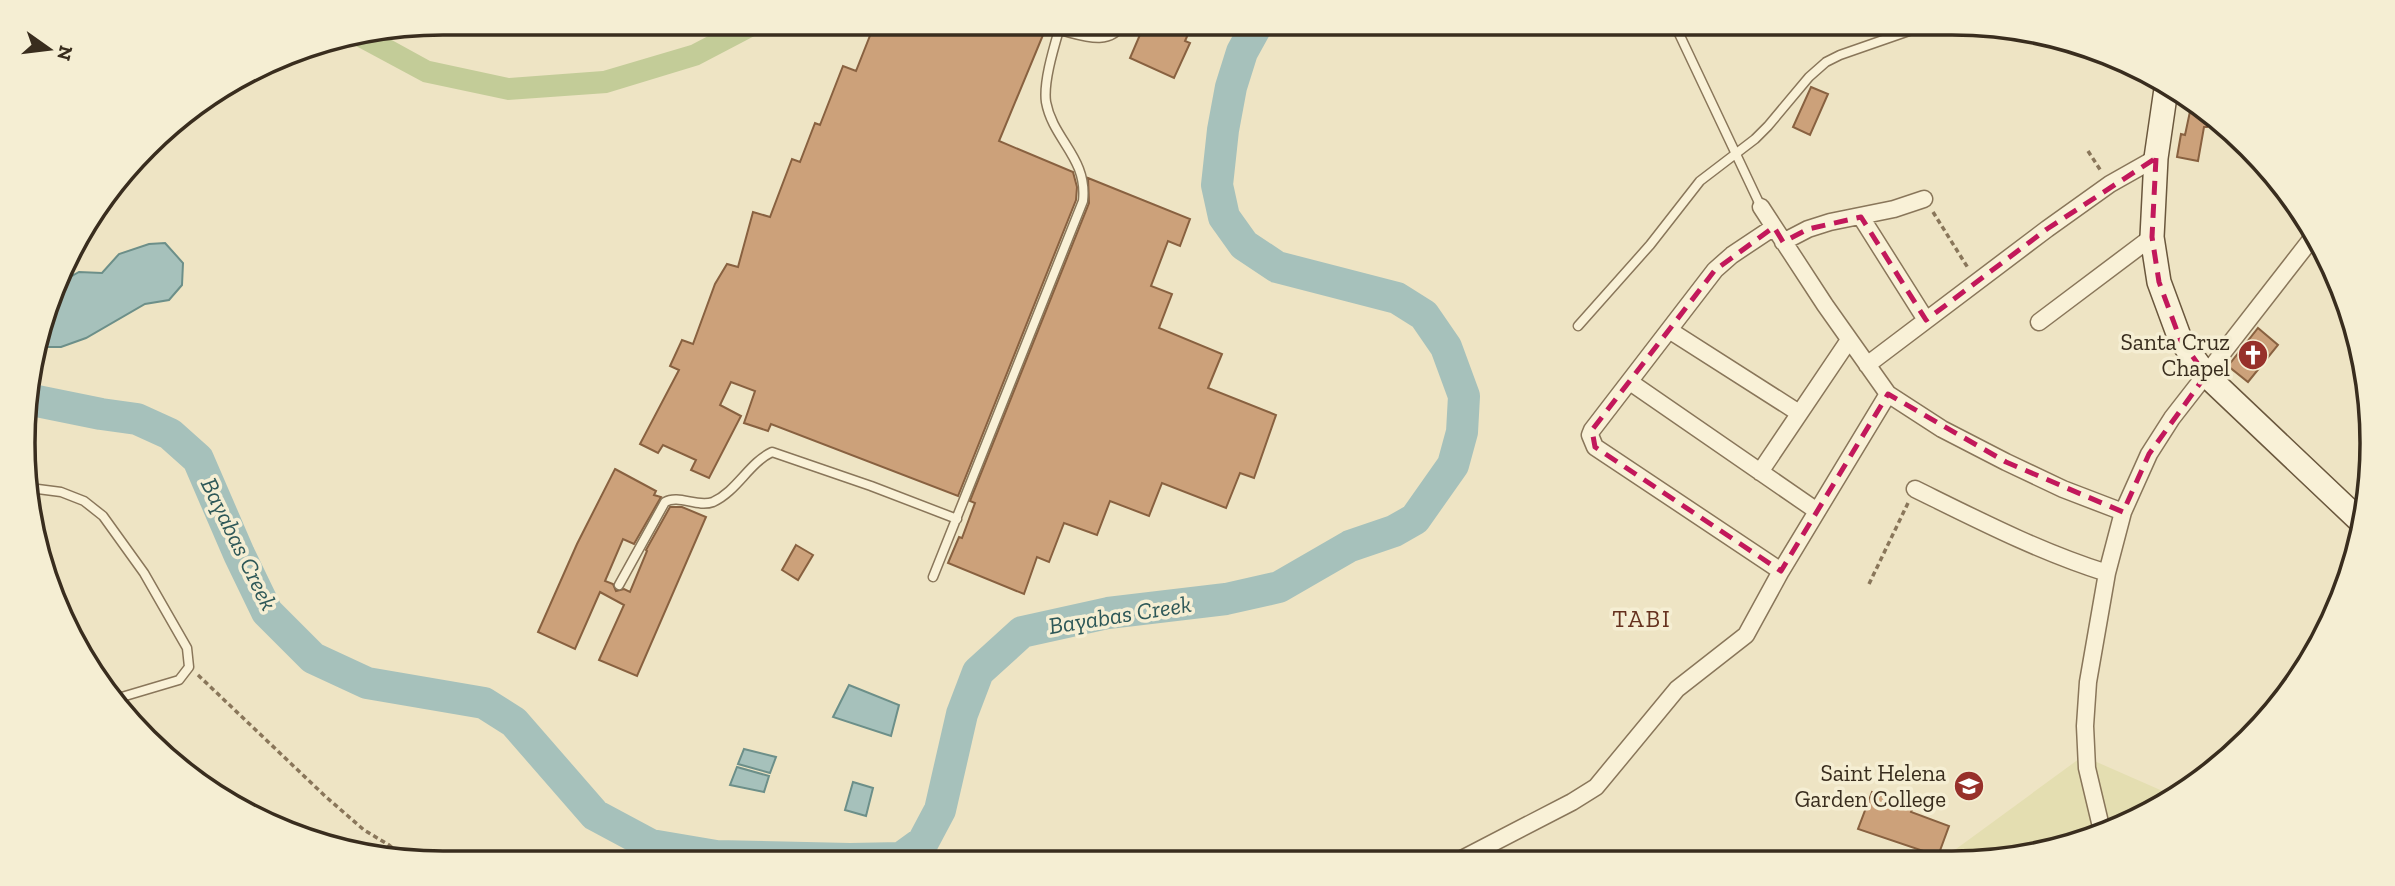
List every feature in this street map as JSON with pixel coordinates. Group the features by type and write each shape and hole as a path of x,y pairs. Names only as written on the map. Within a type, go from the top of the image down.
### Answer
{"main road":[{"path":"2165,96 2156,158 2152,237 2159,282 2180,339 2206,375 2354,515"}],"street":[{"path":"1867,365 2110,184 2156,158"},
{"path":"1783,242 1808,229 1830,222 1894,209 1924,199"},
{"path":"1761,207 1888,394 1942,429 2063,489 2123,512"},
{"path":"1861,216 1926,320"},
{"path":"1774,227 1732,255 1715,270 1590,435 1595,447 1781,571"},
{"path":"2039,322 2152,237"},
{"path":"2100,823 2087,768 2085,726 2088,681 2107,573 2123,512 2149,454 2172,418 2308,244"},
{"path":"1670,330 1799,413"},
{"path":"1760,472 1849,340"},
{"path":"1630,383 1817,512"},
{"path":"1477,851 1596,787 1677,689 1746,635 1781,571 1888,394"},
{"path":"1915,489 2054,555 2107,573"}],"lane":[{"path":"933,577 1083,201 1083,177 1046,103 1046,86 1058,35"},
{"path":"1087,35 1096,38 1112,35"},
{"path":"1680,35 1761,207"},
{"path":"1578,326 1650,245 1700,181 1768,127 1809,76 1840,55 1898,35"},
{"path":"619,585 665,502 671,499 702,504 716,500 772,452 957,519"},
{"path":"37,489 61,492 84,501 103,516 150,584 187,648 189,667 179,680 123,696"}],"path":[{"path":"2088,151 2110,184"},
{"path":"1924,199 1977,282"},
{"path":"1869,583 1915,489"},
{"path":"189,667 325,796 364,830 393,848"}],"highlighted area":[{"path":"2156,158 2152,237 2159,282 2180,339 2206,375 2149,454 2123,512 2006,462 1888,394 1781,571 1595,447 1592,430 1715,270 1774,227 1783,242 1808,229 1861,217 1926,320 2047,229"}],"shaded area":[{"path":"2083,756 2164,791 2108,820 2058,837 2005,848 1953,851"}],"green space":[{"path":"710,35 756,35 699,65 607,93 508,100 423,82 354,45 389,38 430,61 509,78 603,71 691,45"}],"water":[{"path":"165,243 183,263 182,285 169,300 145,304 86,338 61,347 47,347 71,277 79,272 102,273 119,254 149,244"},
{"path":"849,685 899,705 891,736 833,717"},
{"path":"744,749 776,757 770,773 738,764"},
{"path":"737,767 769,776 764,792 730,785"},
{"path":"853,782 873,788 866,816 845,810"}],"building":[{"path":"870,35 1043,35 999,141 1073,172 1077,187 1076,200 958,496 771,424 768,431 744,423 755,391 731,382 720,405 741,416 709,478 691,470 696,460 663,445 658,453 640,444 679,370 670,366 682,340 693,344 715,284 727,264 738,267 753,212 770,217 792,159 800,162 815,123 820,125 843,66 856,71"},
{"path":"1140,35 1188,35 1185,41 1190,43 1174,78 1130,58"},
{"path":"1811,87 1828,94 1810,135 1793,127"},
{"path":"2190,112 2207,125 2204,127 2198,161 2177,157 2181,134 2185,135"},
{"path":"1088,178 1190,219 1180,246 1168,241 1151,286 1172,294 1159,328 1222,354 1208,388 1276,415 1254,478 1240,473 1226,508 1162,483 1149,516 1110,501 1097,535 1064,523 1049,562 1037,557 1024,594 948,563 959,537 962,538 975,503 970,501 1089,203"},
{"name":"Santa Cruz Chapel","path":"2258,328 2278,345 2248,382 2228,366"},
{"path":"615,469 656,491 654,495 661,497 634,544 623,539 605,581 613,584 616,591 624,589 630,592 646,550 670,507 682,507 706,517 637,676 599,660 624,605 600,592 575,649 538,632 577,544"},
{"path":"796,545 813,555 798,580 782,570"},
{"path":"1872,792 1913,807 1911,812 1949,826 1940,851 1923,851 1858,829"}],"waterway":[{"name":"Bayabas Creek","path":"911,851 923,842 940,810 962,714 978,672 1022,632 1108,613 1226,599 1279,587 1350,546 1394,531 1415,519 1453,465 1462,432 1464,396 1446,347 1424,315 1397,298 1277,267 1244,245 1224,217 1217,185 1223,130 1231,87 1242,52 1251,35"},
{"name":"Bayabas Creek","path":"37,401 137,419 170,434 198,459 267,612 313,658 367,683 484,703 514,722 595,815 651,845 686,851"}],"place":[{"name":"Santa Cruz Chapel","path":"2253,355"},
{"name":"Saint Helena Garden College","path":"1969,786"}],"district":[{"name":"TABI","path":"1642,619"}]}
